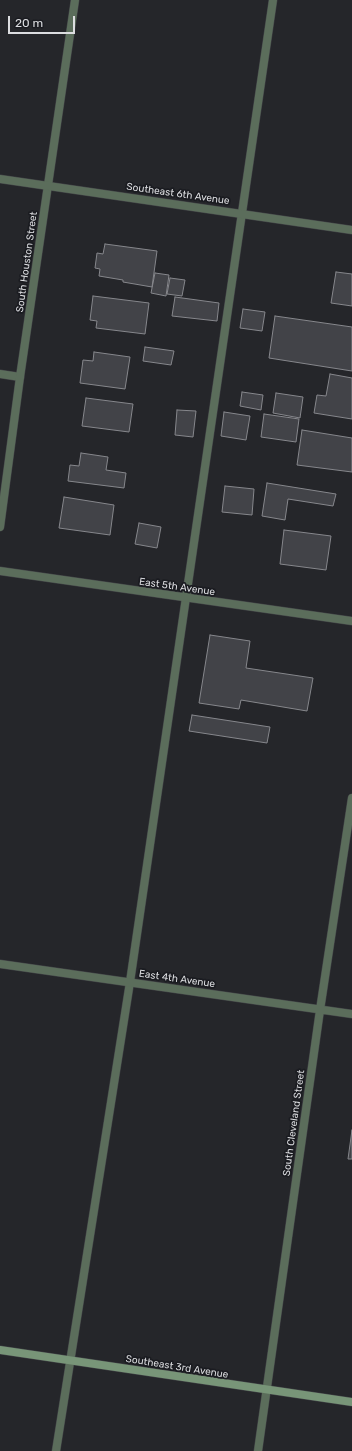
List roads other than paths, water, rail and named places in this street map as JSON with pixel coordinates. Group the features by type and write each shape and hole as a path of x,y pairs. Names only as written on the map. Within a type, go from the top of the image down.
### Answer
{"main road":[{"name":"Southeast 3rd Avenue","path":"0,1350 352,1402"}],"street":[{"name":"South Houston Street","path":"0,528 20,377 75,0"},
{"path":"56,1451 130,982 273,0"},
{"name":"Southeast 6th Avenue","path":"0,179 352,230"},
{"path":"0,374 20,377"},
{"name":"East 5th Avenue","path":"0,571 352,621"},
{"name":"South Cleveland Street","path":"258,1451 320,1010 352,798"},
{"name":"East 4th Avenue","path":"0,964 352,1014"}]}
